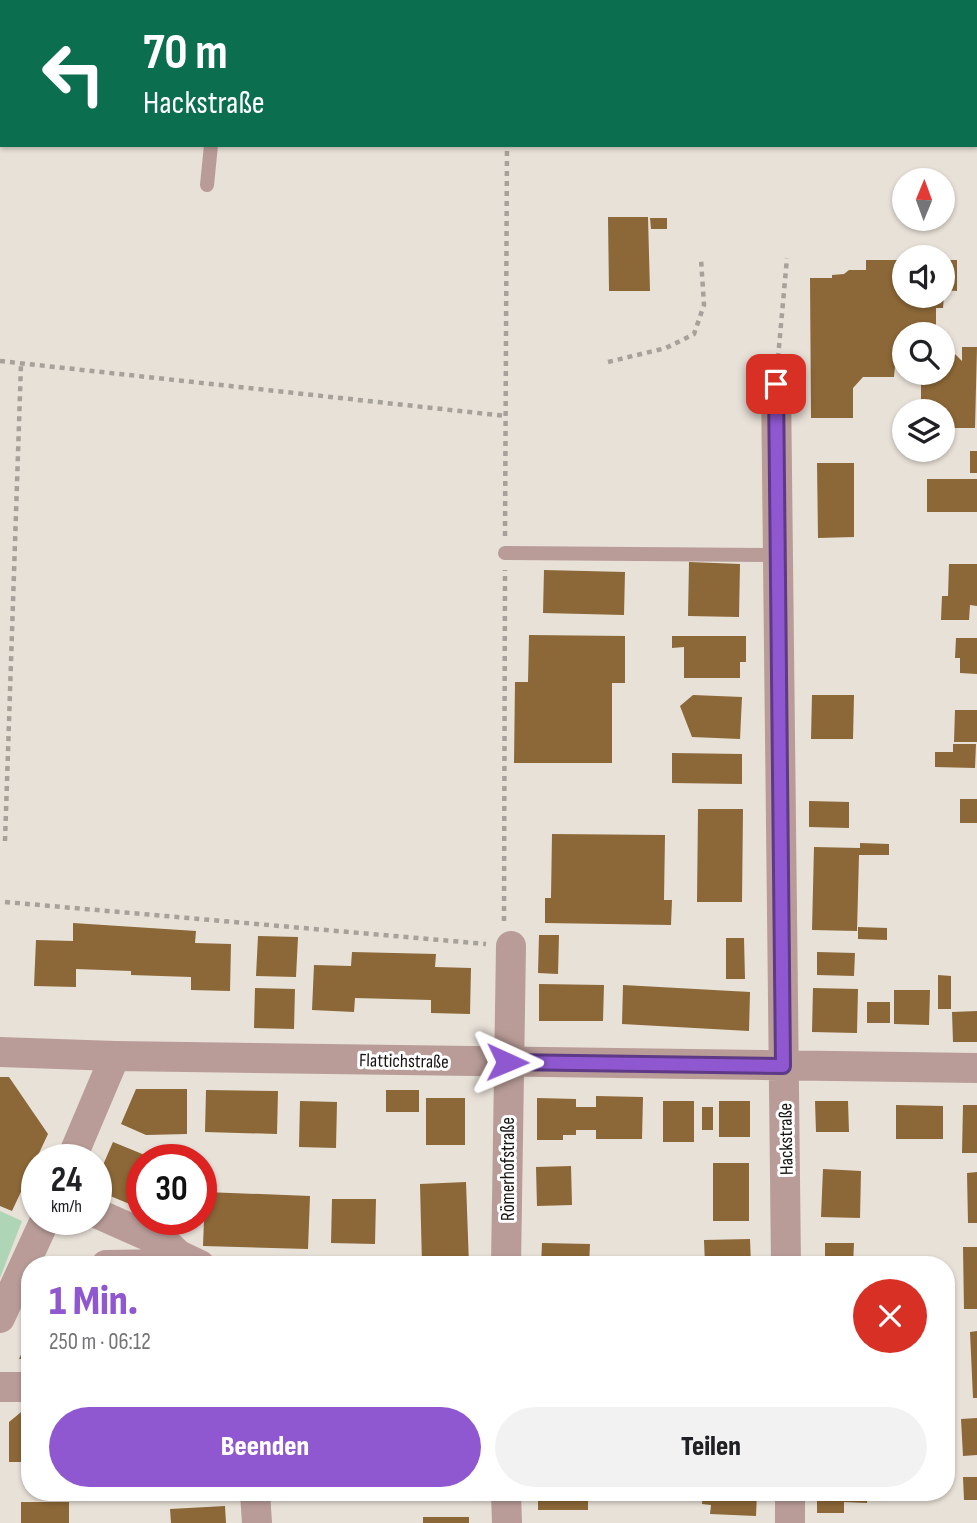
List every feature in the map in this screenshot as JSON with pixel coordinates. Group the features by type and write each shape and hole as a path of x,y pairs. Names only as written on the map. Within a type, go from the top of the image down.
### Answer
{"street":[{"name":"Hackstraße","path":"776,384 786,1256"},
{"name":"Römerhofstraße","path":"506,1256 507,1062 511,946"},
{"name":"Flattichstraße","path":"0,1052 115,1056 977,1068"},
{"path":"78,1144 115,1056"},
{"path":"112,1220 168,1245 183,1256"},
{"path":"27,1256 38,1235"},
{"path":"0,1318 17,1276"},
{"path":"0,1387 21,1387"},
{"path":"256,1501 257,1523"},
{"path":"506,1501 506,1523"},
{"path":"790,1501 790,1523"}],"lane":[{"path":"207,185 211,147"},
{"path":"505,553 776,555"}],"path":[{"path":"776,384 786,258"},
{"path":"608,362 666,348 694,334 704,305 701,259"},
{"path":"0,361 506,416"},
{"path":"5,841 22,364"},
{"path":"5,902 511,946"}],"green space":[{"path":"0,1211 21,1221 21,1224 0,1278"}],"building":[{"path":"608,217 648,217 650,291 609,291"},
{"path":"650,218 667,218 667,229 651,229"},
{"path":"866,260 892,260 892,308 936,308 936,322 892,322 892,377 863,377 853,388 853,418 811,418 810,278 832,278 832,275 844,274 849,270 866,270"},
{"path":"955,260 957,260 955,291"},
{"path":"962,347 977,347 975,428 955,428 955,399 921,399 921,385 955,385 955,354 962,361"},
{"path":"970,451 977,451 977,473 970,473"},
{"path":"817,463 854,463 854,537 818,538"},
{"path":"927,479 977,479 977,512 927,512"},
{"path":"689,562 740,564 739,617 688,616"},
{"path":"949,564 977,564 977,606 970,605 969,620 941,620 942,596 948,596"},
{"path":"544,570 625,572 624,615 543,613"},
{"path":"529,635 625,636 625,683 612,683 612,763 514,763 515,682 528,682"},
{"path":"672,636 746,636 746,662 740,662 740,678 684,678 684,647 672,648"},
{"path":"956,638 977,638 977,674 960,673 960,658 955,658"},
{"path":"693,695 742,697 740,739 692,737 680,706"},
{"path":"812,695 854,695 853,739 811,739"},
{"path":"955,710 977,710 977,742 954,742"},
{"path":"953,744 976,744 975,768 935,767 935,752 953,752"},
{"path":"672,753 742,754 742,784 672,783"},
{"path":"960,799 977,799 977,823 960,823"},
{"path":"809,801 849,802 849,828 809,827"},
{"path":"698,809 743,809 742,902 697,902"},
{"path":"552,834 665,835 664,900 672,900 671,925 545,923 545,898 551,898"},
{"path":"860,843 889,844 889,855 859,855 857,931 812,930 814,847 860,848"},
{"path":"73,923 196,931 195,943 231,944 230,991 191,990 191,977 131,975 131,971 76,969 76,987 34,986 36,940 73,941"},
{"path":"858,927 887,928 887,940 858,939"},
{"path":"539,935 559,935 558,974 538,973"},
{"path":"258,936 298,937 296,977 256,976"},
{"path":"726,938 744,938 745,979 726,979"},
{"path":"352,952 436,954 435,967 471,968 470,1014 431,1013 431,1000 355,998 354,1012 312,1010 314,965 351,966"},
{"path":"817,952 855,953 854,976 817,975"},
{"path":"938,975 951,976 951,1009 938,1009"},
{"path":"539,984 604,985 603,1021 539,1021"},
{"path":"623,985 750,992 749,1031 622,1024"},
{"path":"255,988 295,989 294,1029 254,1028"},
{"path":"813,988 858,989 857,1033 812,1032"},
{"path":"894,990 930,990 929,1025 894,1024"},
{"path":"867,1002 890,1002 890,1023 867,1023"},
{"path":"977,1011 977,1042 953,1042 952,1012"},
{"path":"0,1077 9,1077 48,1134 43,1144 21,1144 21,1192 12,1211 0,1206"},
{"path":"136,1089 187,1089 187,1134 146,1135 121,1124"},
{"path":"206,1090 278,1091 277,1134 205,1132"},
{"path":"386,1090 419,1090 419,1112 386,1112"},
{"path":"596,1096 643,1097 642,1139 596,1139 596,1130 576,1130 576,1135 563,1135 563,1140 537,1140 537,1098 576,1099 576,1107 596,1107"},
{"path":"426,1098 465,1098 465,1145 426,1145"},
{"path":"300,1101 337,1102 336,1148 299,1147"},
{"path":"663,1101 694,1101 694,1142 663,1142"},
{"path":"719,1101 750,1101 750,1137 719,1137"},
{"path":"815,1101 848,1101 849,1132 816,1132"},
{"path":"896,1105 943,1106 943,1139 896,1139"},
{"path":"963,1105 977,1105 977,1153 962,1153"},
{"path":"702,1107 713,1107 713,1130 702,1130"},
{"path":"113,1142 126,1147 126,1203 112,1197"},
{"path":"713,1163 749,1163 749,1221 713,1221"},
{"path":"571,1166 572,1205 537,1206 536,1167"},
{"path":"823,1169 861,1171 860,1218 821,1217"},
{"path":"977,1172 977,1223 968,1223 967,1173"},
{"path":"466,1182 469,1256 422,1256 420,1184"},
{"path":"217,1192 310,1196 308,1249 203,1246 203,1235 217,1235"},
{"path":"332,1199 376,1199 375,1244 331,1243"},
{"path":"750,1239 751,1256 705,1256 704,1240"},
{"path":"542,1243 590,1244 589,1256 541,1256"},
{"path":"825,1243 854,1243 853,1256 825,1256"},
{"path":"963,1247 977,1247 977,1309 964,1309"},
{"path":"977,1331 977,1398 973,1398 970,1332"},
{"path":"21,1412 21,1462 9,1462 9,1422"},
{"path":"977,1418 977,1455 963,1456 961,1419"},
{"path":"963,1477 977,1477 977,1500 964,1500"},
{"path":"538,1501 588,1501 588,1510 538,1510"},
{"path":"702,1501 757,1501 756,1516 710,1514 711,1505 702,1504"},
{"path":"817,1501 867,1501 844,1502 844,1513 817,1513"},
{"path":"21,1502 69,1502 69,1523 21,1523"},
{"path":"225,1506 226,1523 171,1523 170,1509"},
{"path":"423,1517 469,1517 469,1523 423,1523"}],"route":[{"path":"507,1062 783,1066 776,384"}]}
